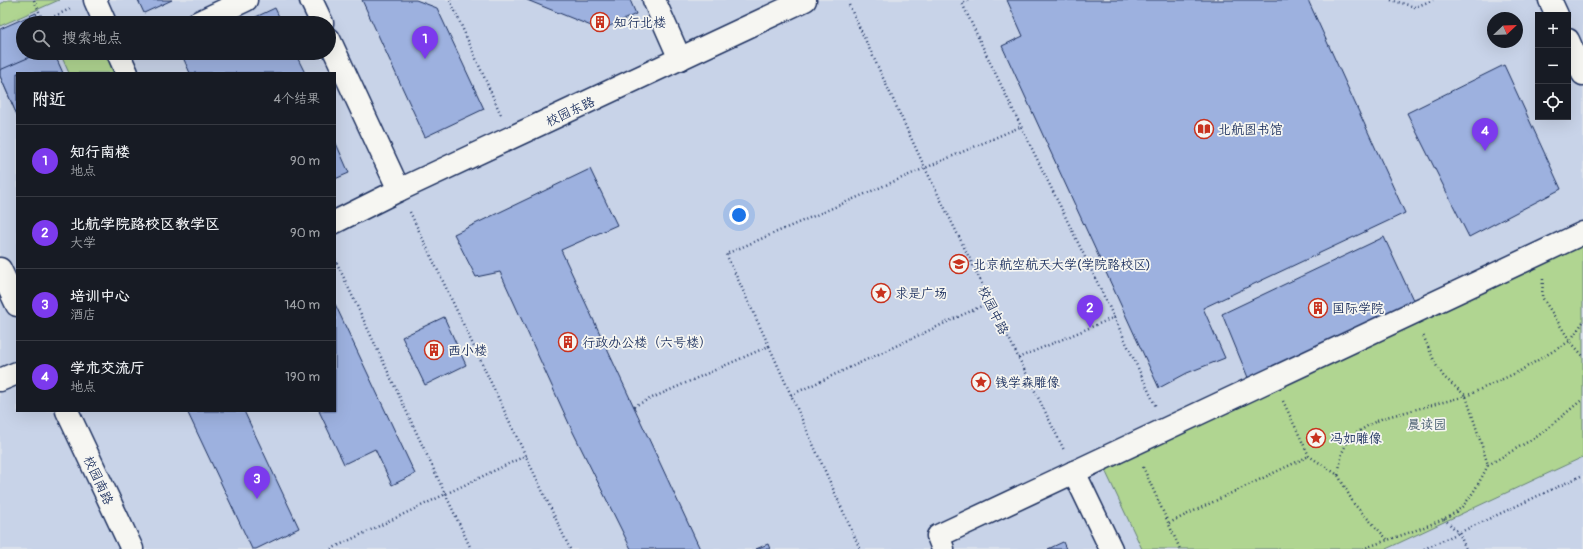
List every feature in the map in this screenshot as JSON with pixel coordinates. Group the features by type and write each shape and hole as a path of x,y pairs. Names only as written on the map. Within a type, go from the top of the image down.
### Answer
{"lane":[{"path":"212,16 246,0"},
{"path":"311,0 319,16"},
{"path":"654,0 680,59"},
{"name":"校园东路","path":"336,222 399,190 805,0"},
{"path":"1550,0 1556,12"},
{"path":"86,3 98,16"},
{"path":"1571,47 1583,74"},
{"path":"336,54 399,190"},
{"path":"943,549 938,536 1583,234"},
{"path":"0,269 16,303"},
{"path":"0,380 16,373"},
{"name":"校园南路","path":"67,412 132,549"},
{"path":"1074,472 1111,549"}],"path":[{"path":"34,0 41,16"},
{"path":"450,0 502,117"},
{"path":"968,0 962,3 1020,127 1115,317 1166,430"},
{"path":"1391,0 1415,7 1433,0"},
{"path":"55,16 86,3"},
{"name":"校园中路","path":"848,5 925,168 1074,472"},
{"path":"860,549 726,254 1020,127"},
{"path":"399,190 527,455 570,549"},
{"path":"1545,252 1542,297 1570,341 1583,356"},
{"path":"336,261 471,549"},
{"path":"791,395 990,302"},
{"path":"1414,314 1436,365 1444,377 1466,396 1488,465"},
{"path":"1018,358 1115,317"},
{"path":"1338,475 1342,453 1349,438 1369,425 1383,418 1466,396 1518,372 1570,341 1583,322"},
{"path":"634,406 769,346"},
{"path":"1272,380 1309,456 1338,475 1354,504 1387,539"},
{"path":"1363,549 1444,519 1462,507 1481,479 1488,465 1538,436 1583,399"},
{"path":"1133,445 1180,549"},
{"path":"331,549 527,455"},
{"path":"1169,523 1309,456"},
{"path":"1424,549 1583,475"},
{"path":"1444,519 1459,533 1466,549"}],"shaded area":[{"name":"北京航空航天大学(学院路校区)","path":"0,0 1583,0 1583,549 0,549"}],"green space":[{"path":"8,0 59,0 23,16 16,16 16,19 0,26 0,4"},
{"path":"63,60 112,60 118,72 69,72"},
{"name":"晨读园","path":"1583,245 1583,457 1386,549 1142,549 1104,468"}],"building":[{"path":"138,0 172,0 144,13"},
{"path":"362,0 416,0 437,8 484,109 425,137"},
{"name":"知行北楼","path":"527,0 630,0 636,14 601,30"},
{"name":"北航图书馆","path":"1007,0 1308,0 1405,213 1203,308 1225,358 1187,373 1159,388 1002,46 1023,36"},
{"path":"275,8 279,16 258,16"},
{"path":"36,13 37,16 29,16"},
{"path":"16,22 16,60 56,60 62,72 16,72 16,113 0,76 0,29"},
{"path":"23,60 57,60 63,72 16,72 16,113 0,76 0,70"},
{"path":"184,60 298,60 304,72 190,72"},
{"path":"1504,65 1561,189 1469,237 1407,113"},
{"path":"336,143 349,173 336,179"},
{"name":"行政办公楼（六号楼）","path":"590,169 617,225 561,250 700,549 631,549 571,428 500,272 476,277 454,234"},
{"name":"国际学院","path":"1384,237 1414,302 1249,380 1222,314"},
{"path":"336,306 415,474 392,485 375,449 344,464 319,412 336,412"},
{"name":"西小楼","path":"444,317 466,365 425,385 402,337"},
{"path":"187,412 244,412 299,528 256,549 252,549"},
{"path":"1063,542 1066,549 1048,549"},
{"path":"768,544 770,549 756,549"}],"place":[{"name":"知行北楼","path":"600,22"},
{"name":"知行南楼","path":"425,59"},
{"name":"北航图书馆","path":"1204,129"},
{"name":"学术交流厅","path":"1485,151"},
{"name":"北京航空航天大学(学院路校区)","path":"959,264"},
{"name":"求是广场","path":"881,293"},
{"name":"国际学院","path":"1318,308"},
{"name":"北航学院路校区教学区","path":"1090,328"},
{"name":"行政办公楼（六号楼）","path":"568,342"},
{"name":"西小楼","path":"434,350"},
{"name":"钱学森雕像","path":"981,382"},
{"name":"冯如雕像","path":"1316,438"},
{"name":"培训中心","path":"257,499"}]}
